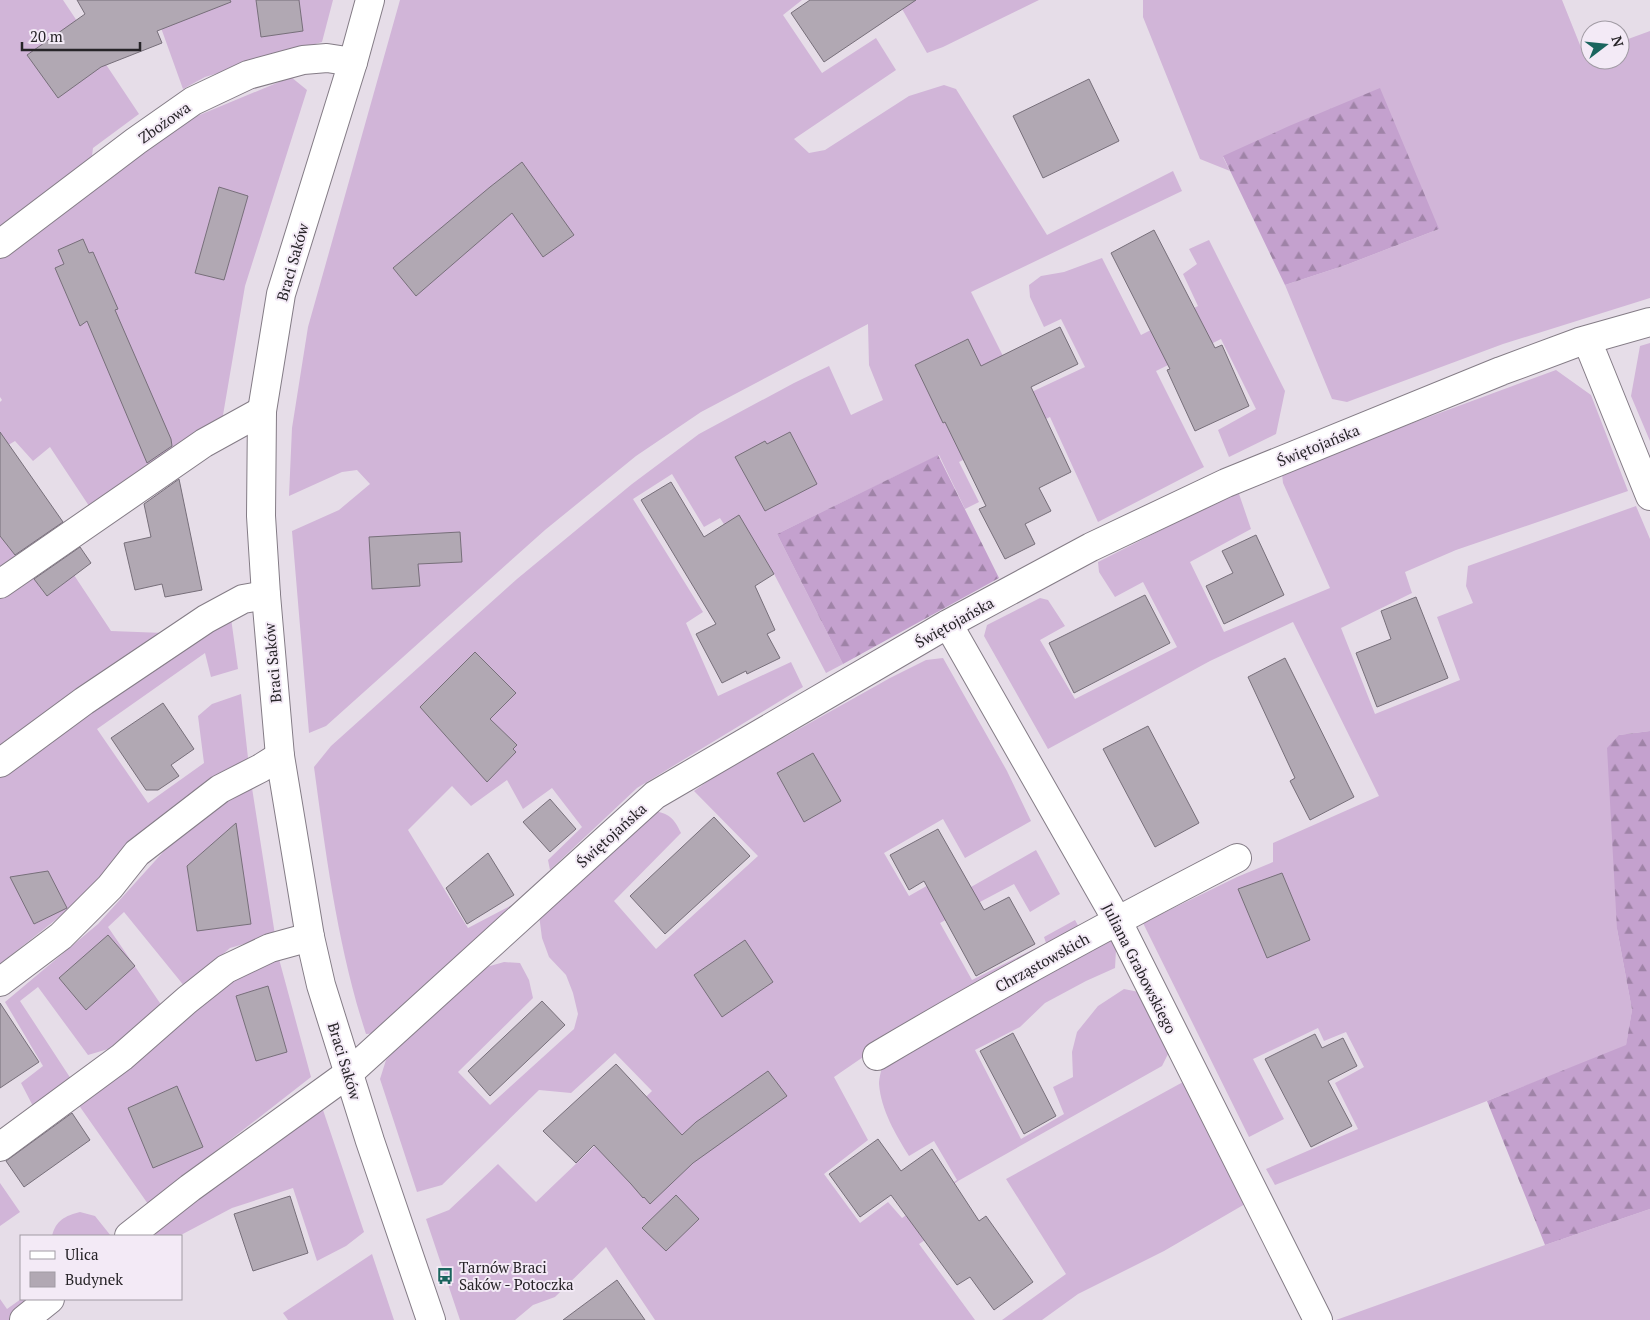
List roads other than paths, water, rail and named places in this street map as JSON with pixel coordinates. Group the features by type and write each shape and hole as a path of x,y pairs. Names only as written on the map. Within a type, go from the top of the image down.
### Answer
{"street":[{"name":"Braci Saków","path":"370,0 353,62 281,294 262,411 261,504 266,596 280,756 310,937 321,985 370,1141 431,1320"},
{"name":"Zbożowa","path":"0,244 136,141 193,101 248,75 303,60 327,58 353,62"},
{"name":"Świętojańska","path":"130,1235 190,1188 350,1073 655,795 948,624 1091,547 1226,483 1492,375 1587,340 1650,322"},
{"path":"1587,340 1650,496"},
{"path":"0,584 204,443 262,411"},
{"path":"0,763 84,701 206,619 243,599 266,596"},
{"name":"Juliana Grabowskiego","path":"948,624 1117,920 1318,1320"},
{"path":"0,982 61,936 110,887 137,853 220,789 280,756"},
{"name":"Chrząstowskich","path":"876,1056 1117,920 1237,858"},
{"path":"0,1147 122,1057 187,1000 226,969 270,948 310,937"},
{"path":"24,1320 49,1300"}],"place":[{"name":"Tarnów Braci Saków - Potoczka","path":"445,1276"}]}
